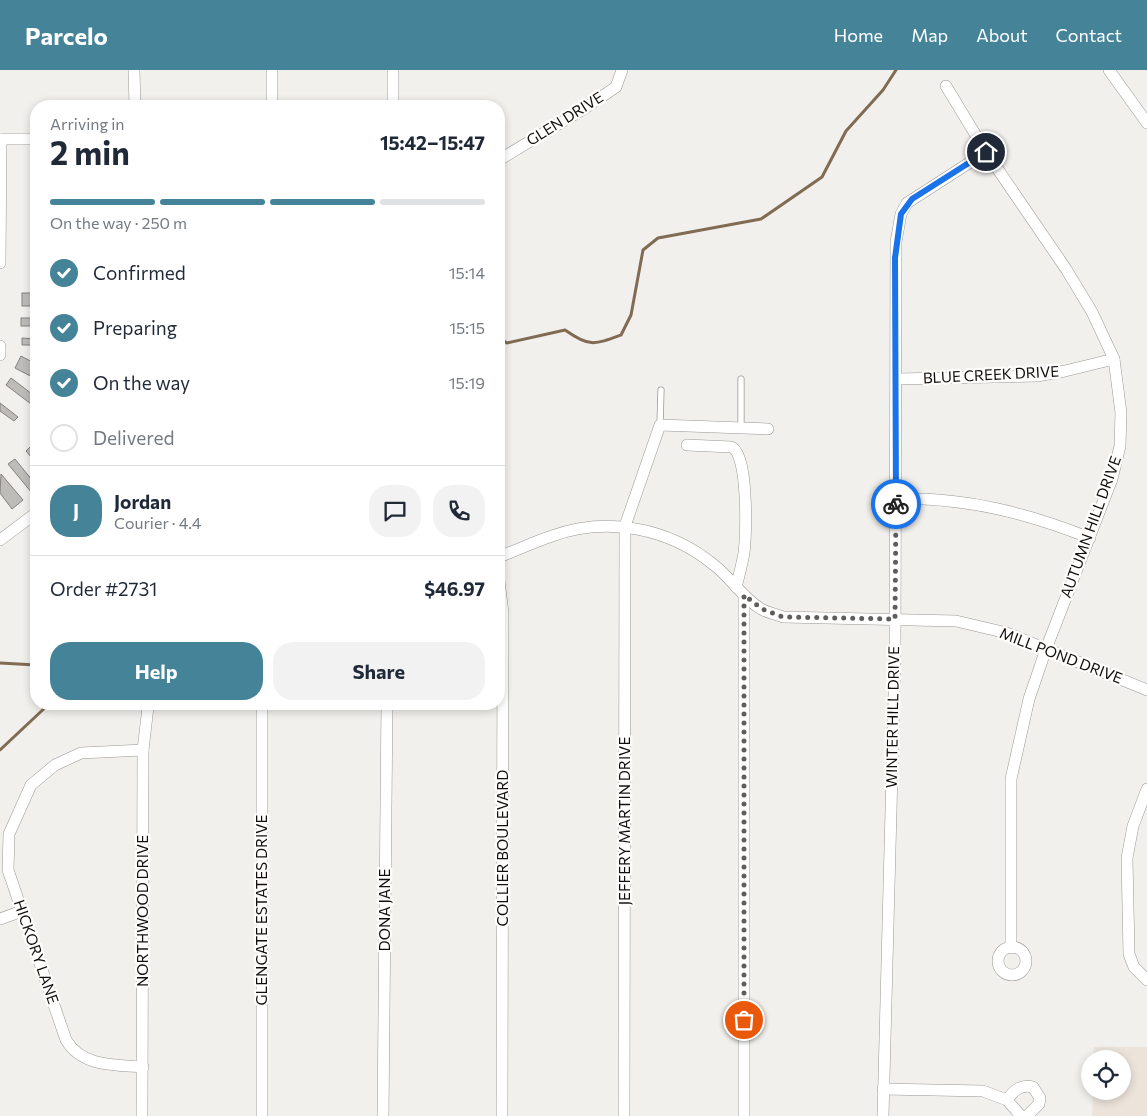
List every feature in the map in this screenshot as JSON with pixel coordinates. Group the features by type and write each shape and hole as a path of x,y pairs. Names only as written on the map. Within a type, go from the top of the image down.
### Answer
{"street":[{"path":"134,70 135,100"},
{"path":"272,70 272,100"},
{"path":"393,70 393,100"},
{"name":"GLEN DRIVE","path":"505,156 616,87 622,70"},
{"path":"1110,70 1147,123"},
{"name":"AUTUMN HILL DRIVE","path":"946,86 986,152 1066,269 1092,312 1114,359 1121,413 1120,446 1112,479 1046,648 1029,699 1010,779 1009,876 1011,948"},
{"path":"0,263 1,139 30,139"},
{"name":"WINTER HILL DRIVE","path":"882,1116 895,619 897,379 895,354 895,258 901,214 912,199 986,152"},
{"path":"0,346 0,355"},
{"name":"BLUE CREEK DRIVE","path":"897,379 1037,376 1114,359"},
{"path":"660,425 768,428"},
{"name":"JEFFERY MARTIN DRIVE","path":"624,1116 625,526 660,425"},
{"path":"687,445 736,448 740,454 745,492 744,554 740,591 744,1116"},
{"path":"896,499 929,498 968,502 1047,520 1090,538"},
{"path":"0,540 30,518"},
{"name":"MILL POND DRIVE","path":"505,555 567,532 625,526 672,538 710,561 740,591 762,609 783,617 956,621 1007,633 1147,690"},
{"name":"NORTHWOOD DRIVE","path":"142,1116 143,750 148,710"},
{"name":"GLENGATE ESTATES DRIVE","path":"262,710 262,1116"},
{"name":"DONA JANE","path":"383,1116 387,710"},
{"name":"COLLIER BOULEVARD","path":"501,710 502,1116"},
{"name":"HICKORY LANE","path":"143,750 81,753 55,764 31,785 9,834 8,870 66,1040 71,1049 101,1064 143,1067"},
{"path":"1147,789 1133,826 1127,858 1128,954 1134,967 1147,980"},
{"path":"0,919 22,911"},
{"path":"1007,1100 1019,1088 1026,1085 1033,1087 1040,1098 1039,1104 1026,1116"},
{"path":"883,1089 982,1091 1007,1100 1021,1116"}],"lane":[{"path":"741,379 742,428"},
{"path":"660,425 661,390"}],"shaded area":[{"path":"1094,1047 1147,1047 1147,1116 1092,1116 1093,1100 1131,1100 1131,1050 1094,1050"}],"building":[{"path":"22,293 30,293 30,306 22,306"},
{"path":"21,318 30,318 30,326 21,326"},
{"path":"22,338 30,339 30,345 22,345"},
{"path":"21,356 30,361 30,376 15,368"},
{"path":"11,378 30,392 30,403 6,385"},
{"path":"0,403 18,417 14,421 0,411"},
{"path":"30,447 30,456 26,451"},
{"path":"15,459 30,478 30,491 8,464"},
{"path":"1,474 23,500 12,509 0,493"}],"waterway":[{"path":"505,342 507,343 565,330 586,342 592,343 621,335 631,315 643,250 658,238 761,219 822,177 846,131 883,90 896,70"},
{"path":"0,663 30,665"},
{"path":"0,750 43,710"}],"way so far":[{"path":"744,1020 744,595 762,609 783,617 895,619 896,504"}],"route":[{"path":"896,504 897,379 895,354 895,258 898,224 903,208 907,203 986,152"}]}
